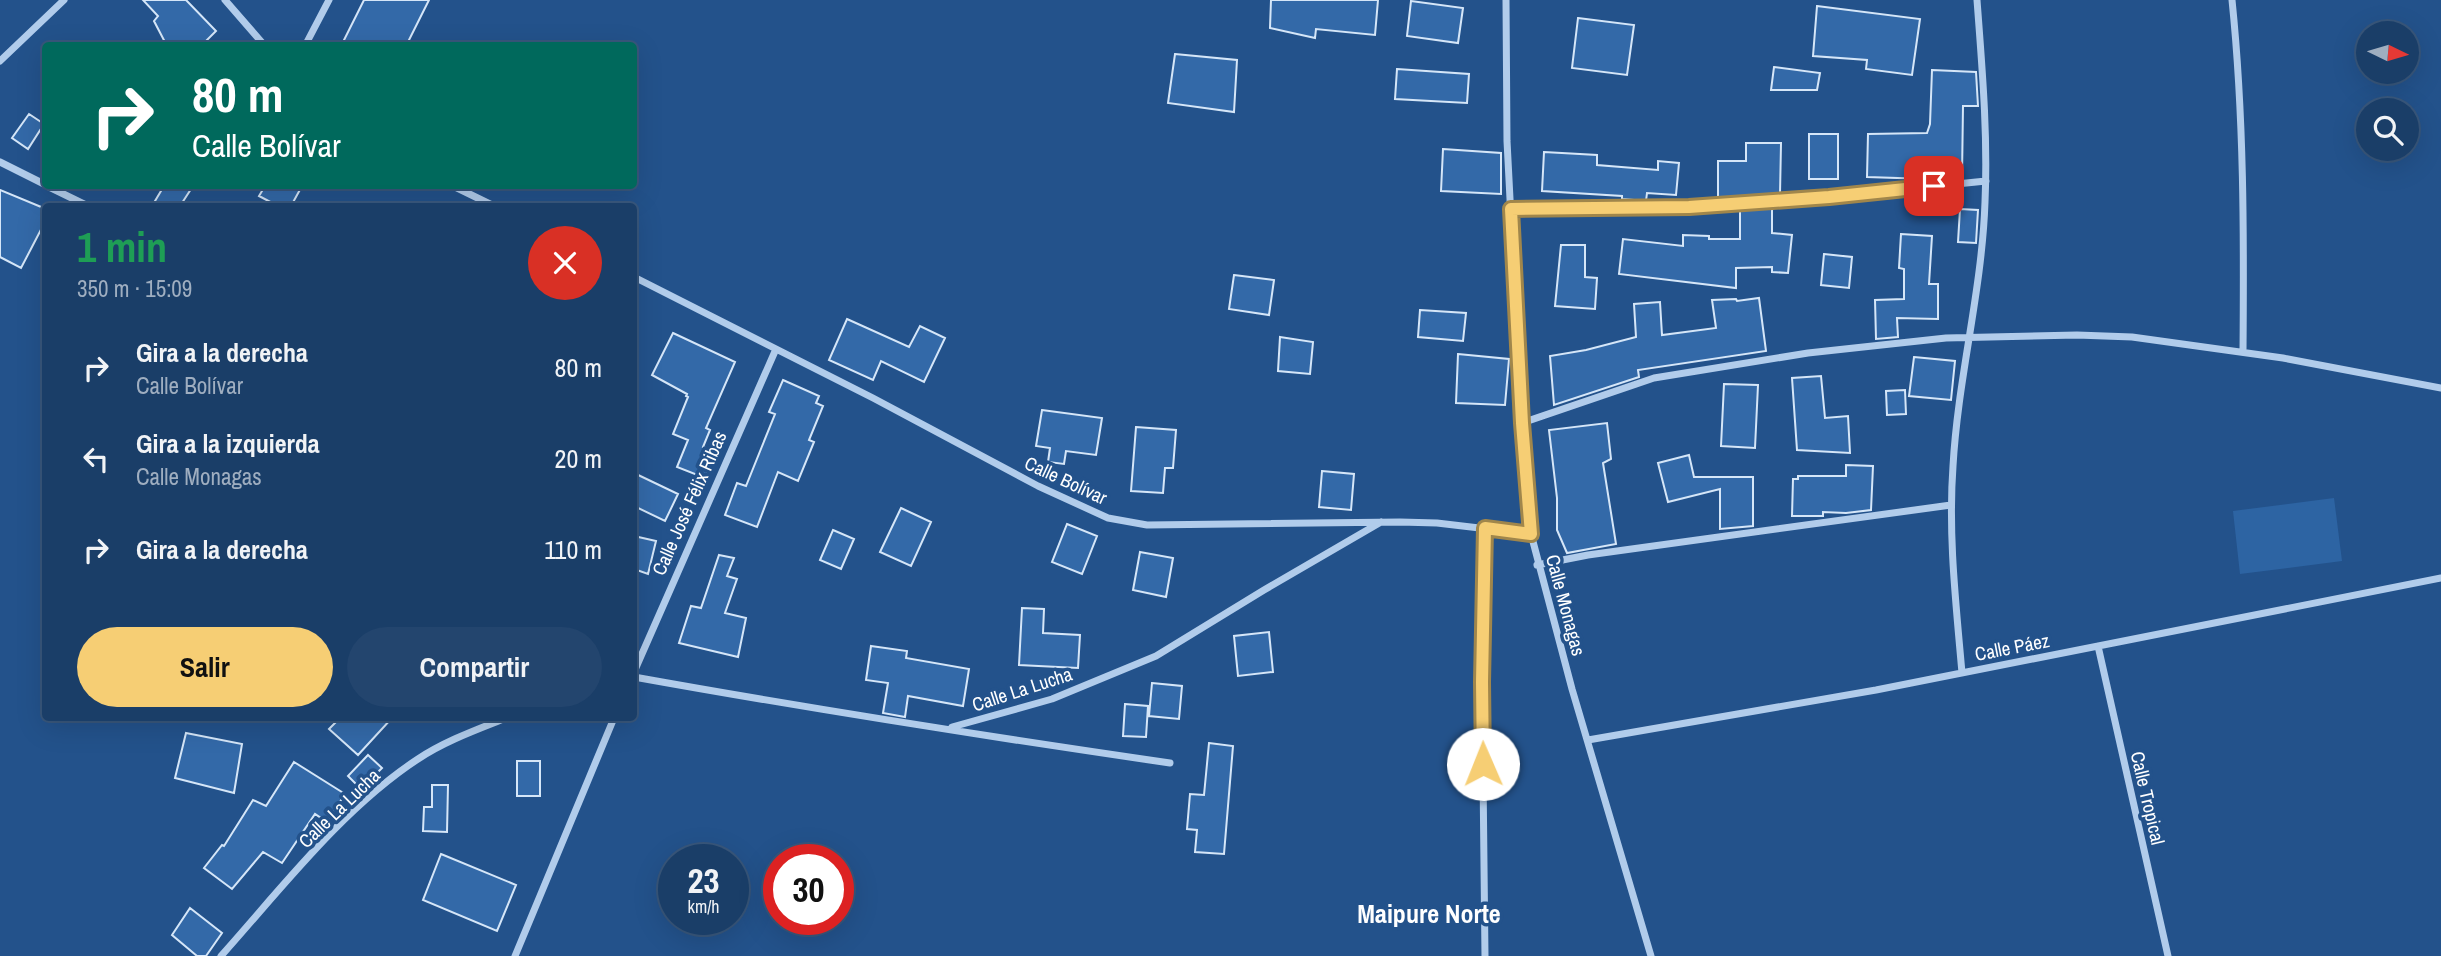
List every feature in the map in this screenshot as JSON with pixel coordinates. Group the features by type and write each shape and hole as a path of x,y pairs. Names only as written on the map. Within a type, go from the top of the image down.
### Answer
{"street":[{"path":"0,61 64,0"},
{"path":"225,0 262,42"},
{"path":"307,42 330,0"},
{"name":"Calle Monagas","path":"1506,0 1505,92 1522,423 1531,534 1651,956"},
{"path":"1962,673 1951,505 1954,452 1982,249 1986,181 1986,111 1977,0"},
{"path":"2232,0 2240,98 2244,214 2243,352"},
{"path":"0,162 42,183"},
{"path":"1511,209 1701,206 1829,197 1986,181"},
{"path":"54,189 82,203"},
{"path":"459,189 488,203"},
{"name":"Calle Bolívar","path":"637,279 1038,486 1108,517 1157,525 1437,523 1531,534"},
{"path":"1522,423 1654,378 1808,353 1969,338 2077,335 2132,337 2243,352 2441,388"},
{"name":"Calle José Félix Ribas","path":"637,667 776,349"},
{"path":"1538,565 1640,548 1951,505"},
{"name":"Calle La Lucha","path":"637,675 800,706 948,728 1052,699 1156,656 1382,522"},
{"path":"1485,528 1482,682 1485,956"},
{"name":"Calle Páez","path":"1588,740 1962,673 2441,578"},
{"name":"Calle Tropical","path":"2098,646 2168,956"},
{"name":"Calle La Lucha","path":"221,956 334,831 388,780 420,757 450,741 499,721"},
{"path":"515,956 613,721"},
{"path":"948,728 1016,741 1170,763"}],"shaded area":[{"path":"2334,498 2342,561 2240,574 2233,511"}],"building":[{"path":"143,0 186,0 216,31 205,42 165,42 154,21 158,16"},
{"path":"364,0 429,0 408,42 343,42"},
{"path":"1271,0 1378,0 1375,35 1316,29 1315,38 1270,28"},
{"path":"1411,1 1463,8 1458,43 1407,36"},
{"path":"1817,6 1920,19 1912,75 1866,69 1867,60 1813,56"},
{"path":"1578,18 1634,25 1627,75 1572,68"},
{"path":"1175,54 1237,60 1234,112 1168,103"},
{"path":"1774,67 1820,73 1817,90 1771,90"},
{"path":"1397,69 1469,74 1467,103 1395,99"},
{"path":"1932,70 1976,72 1978,106 1963,106 1962,177 1928,181 1867,177 1868,134 1927,133 1930,124"},
{"path":"29,114 42,123 28,149 12,138"},
{"path":"1809,134 1838,134 1838,179 1809,179"},
{"path":"1746,143 1781,143 1780,194 1718,199 1718,161 1746,161"},
{"path":"1443,149 1501,153 1501,194 1441,191"},
{"path":"1544,152 1597,155 1597,165 1658,170 1658,161 1679,163 1676,195 1647,193 1646,201 1622,199 1622,196 1542,191"},
{"path":"162,189 191,189 182,203 154,203"},
{"path":"263,189 300,189 293,203 272,203 259,196"},
{"path":"0,190 42,207 42,228 21,268 0,257"},
{"path":"1772,207 1772,233 1792,235 1788,273 1772,272 1772,267 1736,268 1736,288 1619,274 1623,239 1683,246 1683,235 1709,236 1709,239 1740,239 1740,210"},
{"path":"1960,209 1978,210 1976,243 1958,242"},
{"path":"1901,234 1932,236 1929,284 1938,284 1938,319 1897,318 1898,337 1876,339 1875,300 1904,299 1904,269 1899,268"},
{"path":"1561,245 1585,245 1585,277 1597,278 1595,309 1555,306"},
{"path":"1824,254 1852,257 1849,288 1821,285"},
{"path":"1234,275 1274,280 1269,315 1229,309"},
{"path":"1759,298 1766,351 1638,370 1639,377 1554,405 1550,356 1636,337 1634,304 1660,302 1662,335 1716,328 1712,300"},
{"path":"1420,310 1466,313 1463,341 1418,337"},
{"path":"847,319 909,347 920,326 945,338 924,382 881,361 873,380 829,360"},
{"path":"673,333 735,362 706,428 710,430 703,447 716,452 705,478 677,467 688,440 673,434 687,394 652,375"},
{"path":"1280,337 1313,342 1310,374 1278,371"},
{"path":"1458,354 1509,359 1505,405 1456,403"},
{"path":"1914,357 1955,361 1951,400 1909,396"},
{"path":"1821,376 1825,418 1848,416 1850,453 1797,450 1792,378"},
{"path":"783,380 819,396 816,403 823,406 809,440 814,442 798,481 778,472 757,527 725,515 737,483 746,486 775,414 769,412"},
{"path":"1724,384 1758,385 1755,448 1721,446"},
{"path":"1905,390 1906,414 1887,415 1886,391"},
{"path":"1042,410 1102,418 1096,455 1066,451 1064,464 1048,462 1050,448 1036,446"},
{"path":"1607,423 1611,459 1603,463 1616,544 1567,553 1557,530 1557,498 1549,430"},
{"path":"1136,427 1176,430 1173,468 1165,468 1163,493 1131,491"},
{"path":"1689,455 1694,477 1753,477 1753,526 1720,529 1720,489 1668,502 1658,463"},
{"path":"1846,465 1873,466 1871,510 1823,512 1823,516 1792,516 1793,479 1798,479 1798,476 1846,476"},
{"path":"1322,471 1354,474 1351,510 1319,507"},
{"path":"637,474 678,494 665,521 637,507"},
{"path":"901,508 931,522 911,566 880,552"},
{"path":"1067,524 1097,536 1082,574 1052,562"},
{"path":"833,530 854,539 841,569 820,560"},
{"path":"637,537 656,541 648,574 637,570"},
{"path":"1140,552 1173,558 1166,597 1133,590"},
{"path":"719,555 734,558 727,576 737,579 725,613 746,618 738,657 679,643 691,606 701,608"},
{"path":"1022,608 1044,609 1043,633 1080,635 1078,668 1019,665"},
{"path":"1269,632 1273,672 1238,676 1234,636"},
{"path":"871,646 907,651 906,658 969,669 963,706 908,696 905,717 883,713 888,683 866,680"},
{"path":"1152,683 1182,686 1179,719 1149,716"},
{"path":"1125,704 1148,706 1146,737 1123,736"},
{"path":"337,721 389,721 358,755 329,729"},
{"path":"186,733 242,744 234,793 175,778"},
{"path":"1209,743 1233,746 1224,854 1195,852 1197,830 1187,829 1190,794 1204,795"},
{"path":"368,755 382,768 361,789 348,776"},
{"path":"517,761 540,761 540,796 517,796"},
{"path":"294,762 345,794 327,822 315,814 282,863 263,852 232,889 204,868 222,845 224,846 253,800 266,806"},
{"path":"432,785 448,785 447,832 423,831 424,807 432,807"},
{"path":"441,854 516,885 497,931 423,900"},
{"path":"190,908 222,933 206,956 197,956 172,935"}],"district":[{"name":"Maipure Norte","path":"1429,913"}],"route":[{"path":"1483,764 1485,528 1531,534 1522,423 1511,209 1689,207 1934,186"}]}
